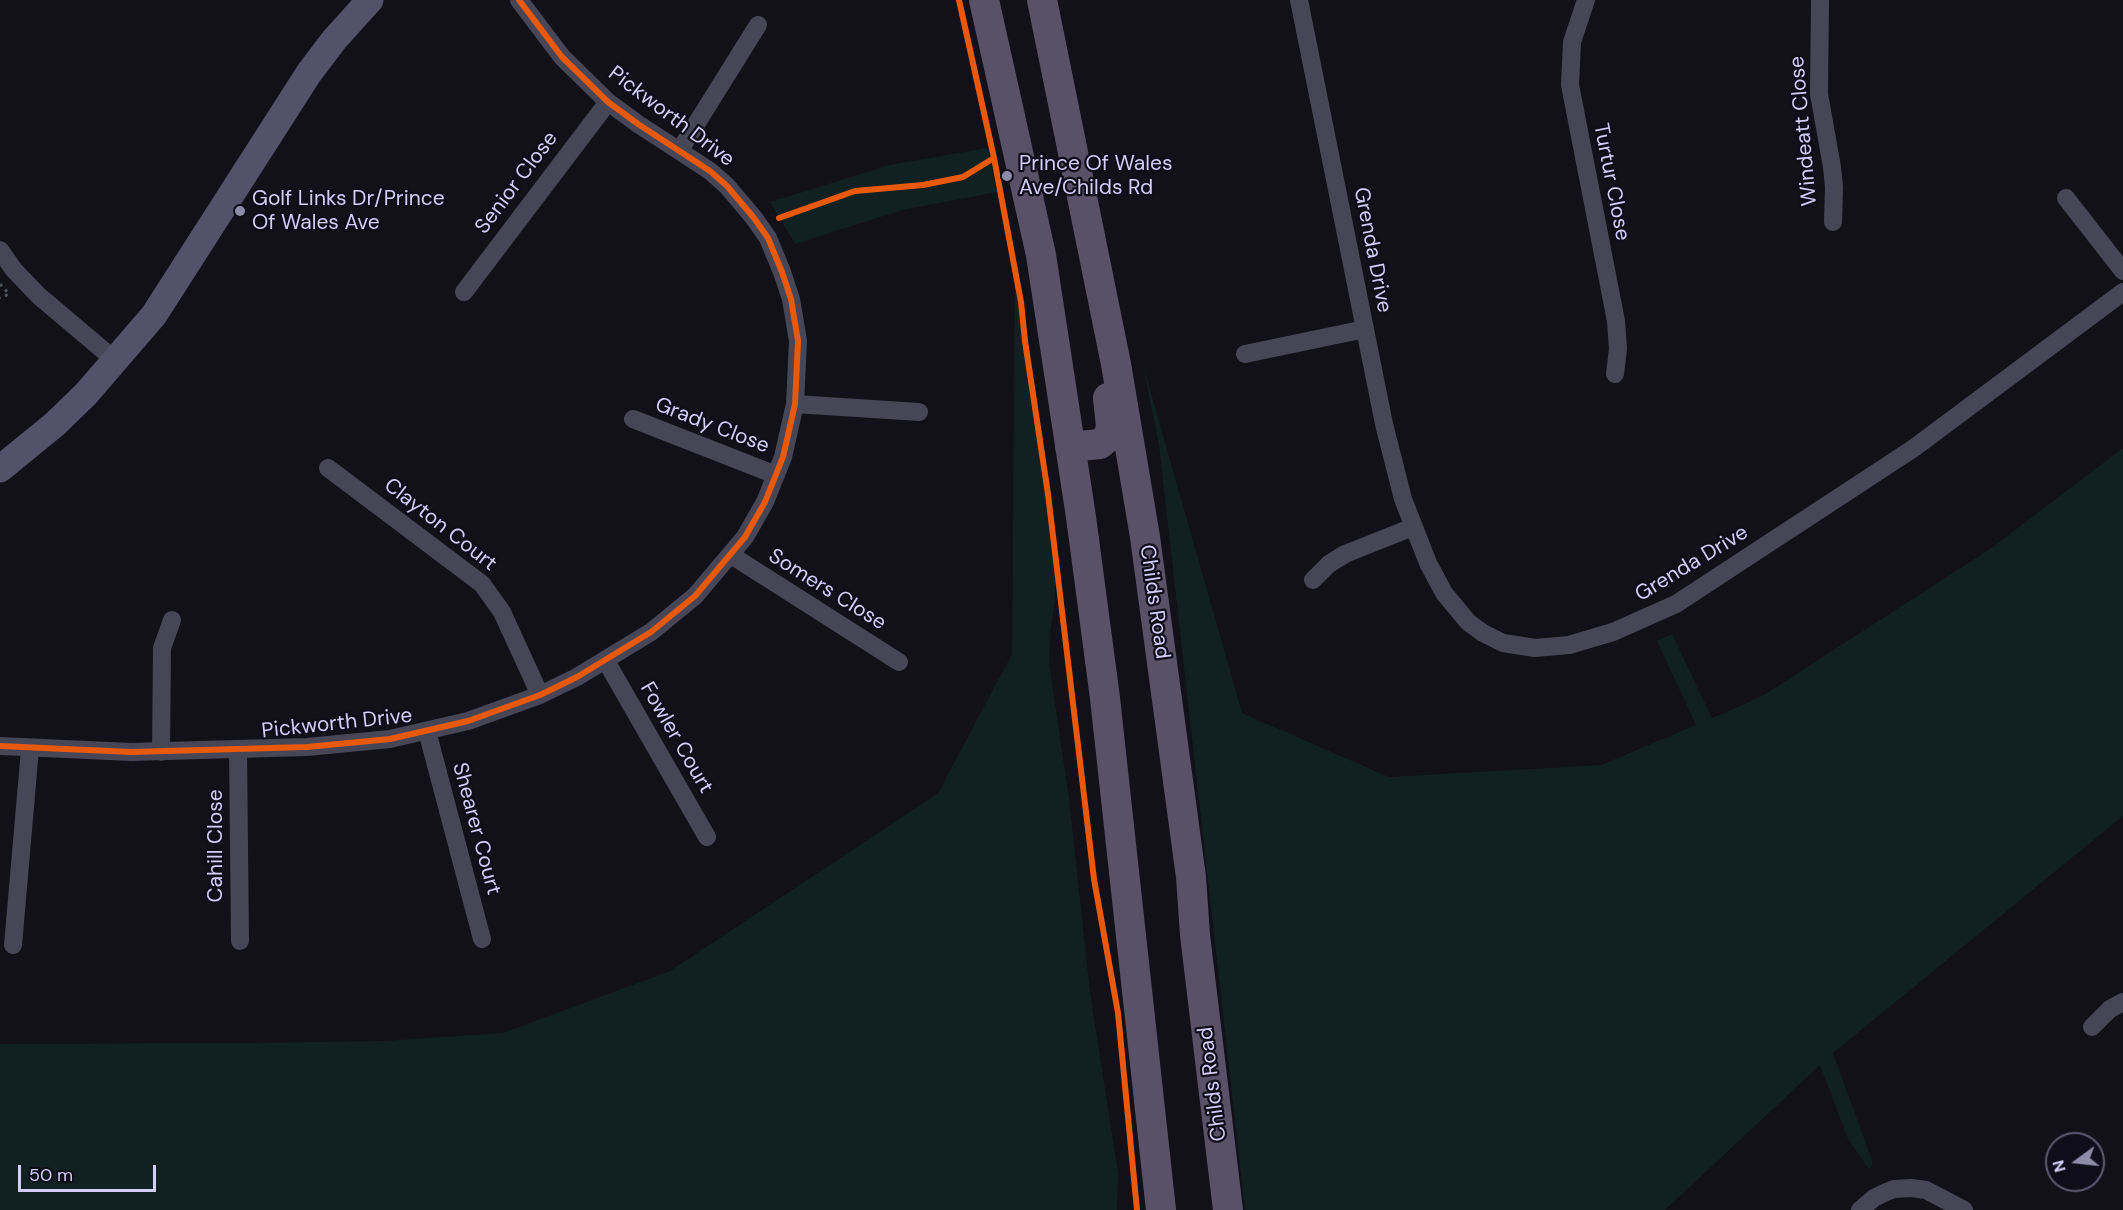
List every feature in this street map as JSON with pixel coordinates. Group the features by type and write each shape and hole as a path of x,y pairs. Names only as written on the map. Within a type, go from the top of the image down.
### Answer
{"main road":[{"path":"984,0 1041,255 1070,447 1105,698 1161,1210"},
{"name":"Childs Road","path":"1042,0 1116,364 1145,537 1191,877 1195,935 1228,1210"},
{"path":"1070,447 1100,444 1108,437 1111,427 1079,221 1077,167"}],"street":[{"path":"0,469 55,424 116,361 154,315 309,73 334,40 370,0"},
{"name":"Pickworth Drive","path":"0,746 30,749 161,752 238,750 353,743 428,731 468,721 540,695 606,661 651,632 678,611 731,555 756,519 776,475 789,435 795,404 798,363 795,318 785,280 768,238 727,186 681,150 638,124 608,102 562,57 519,0"},
{"name":"Grenda Drive","path":"1299,0 1392,462 1413,527 1444,592 1468,622 1503,643 1535,648 1569,645 1613,632 1649,617 1700,589 1914,448 2123,292"},
{"name":"Turtur Close","path":"1586,0 1572,42 1570,85 1616,321 1618,350 1615,374"},
{"name":"Windeatt Close","path":"1820,0 1819,94 1832,167 1833,222"},
{"path":"681,150 758,25"},
{"name":"Senior Close","path":"464,292 608,102"},
{"path":"2066,198 2123,271"},
{"path":"0,250 14,270 39,296 116,361"},
{"path":"1245,354 1365,329"},
{"path":"795,404 919,412"},
{"name":"Grady Close","path":"633,419 776,475"},
{"name":"Clayton Court","path":"328,468 482,584 502,612 540,695"},
{"path":"1313,580 1329,564 1345,554 1413,527"},
{"name":"Somers Close","path":"731,555 899,662"},
{"path":"161,752 162,648 172,620"},
{"name":"Fowler Court","path":"606,661 707,837"},
{"name":"Shearer Court","path":"428,731 482,939"},
{"path":"13,945 30,749"},
{"name":"Cahill Close","path":"238,750 240,941"},
{"path":"2092,1027 2110,1009 2123,1002"},
{"path":"1860,1210 1884,1193 1894,1189 1911,1188 1926,1190 1964,1210"}],"path":[{"path":"0,284 9,294 0,298"}],"shaded area":[{"path":"987,148 997,192 902,210 795,244 770,202 890,165"},
{"path":"1015,276 1022,338 1040,450 1055,581 1049,663 1069,798 1090,992 1118,1173 1117,1210 0,1210 0,1044 384,1041 503,1033 670,971 938,793 1012,654"},
{"path":"1143,365 1242,713 1389,777 1601,765 1696,725 1657,641 1672,634 1712,718 1740,706 1764,695 1990,549 2123,448 2123,816 1833,1053 1873,1163 1869,1169 1848,1139 1820,1065 1665,1210 1245,1210 1159,445"}],"cycle path":[{"path":"0,746 131,752 307,747 390,739 468,721 540,695 577,677 651,632 695,596 745,537 765,502 783,457 795,404 798,341 791,299 768,238 727,186 710,171 608,102 562,57 519,0"},
{"path":"959,0 994,158 1021,302 1048,494 1094,879 1118,1013 1137,1210"},
{"path":"779,218 855,191 923,185 963,177 994,158"}],"place":[{"name":"Prince Of Wales Ave/Childs Rd","path":"1007,176"},
{"name":"Golf Links Dr/Prince Of Wales Ave","path":"240,211"}]}
